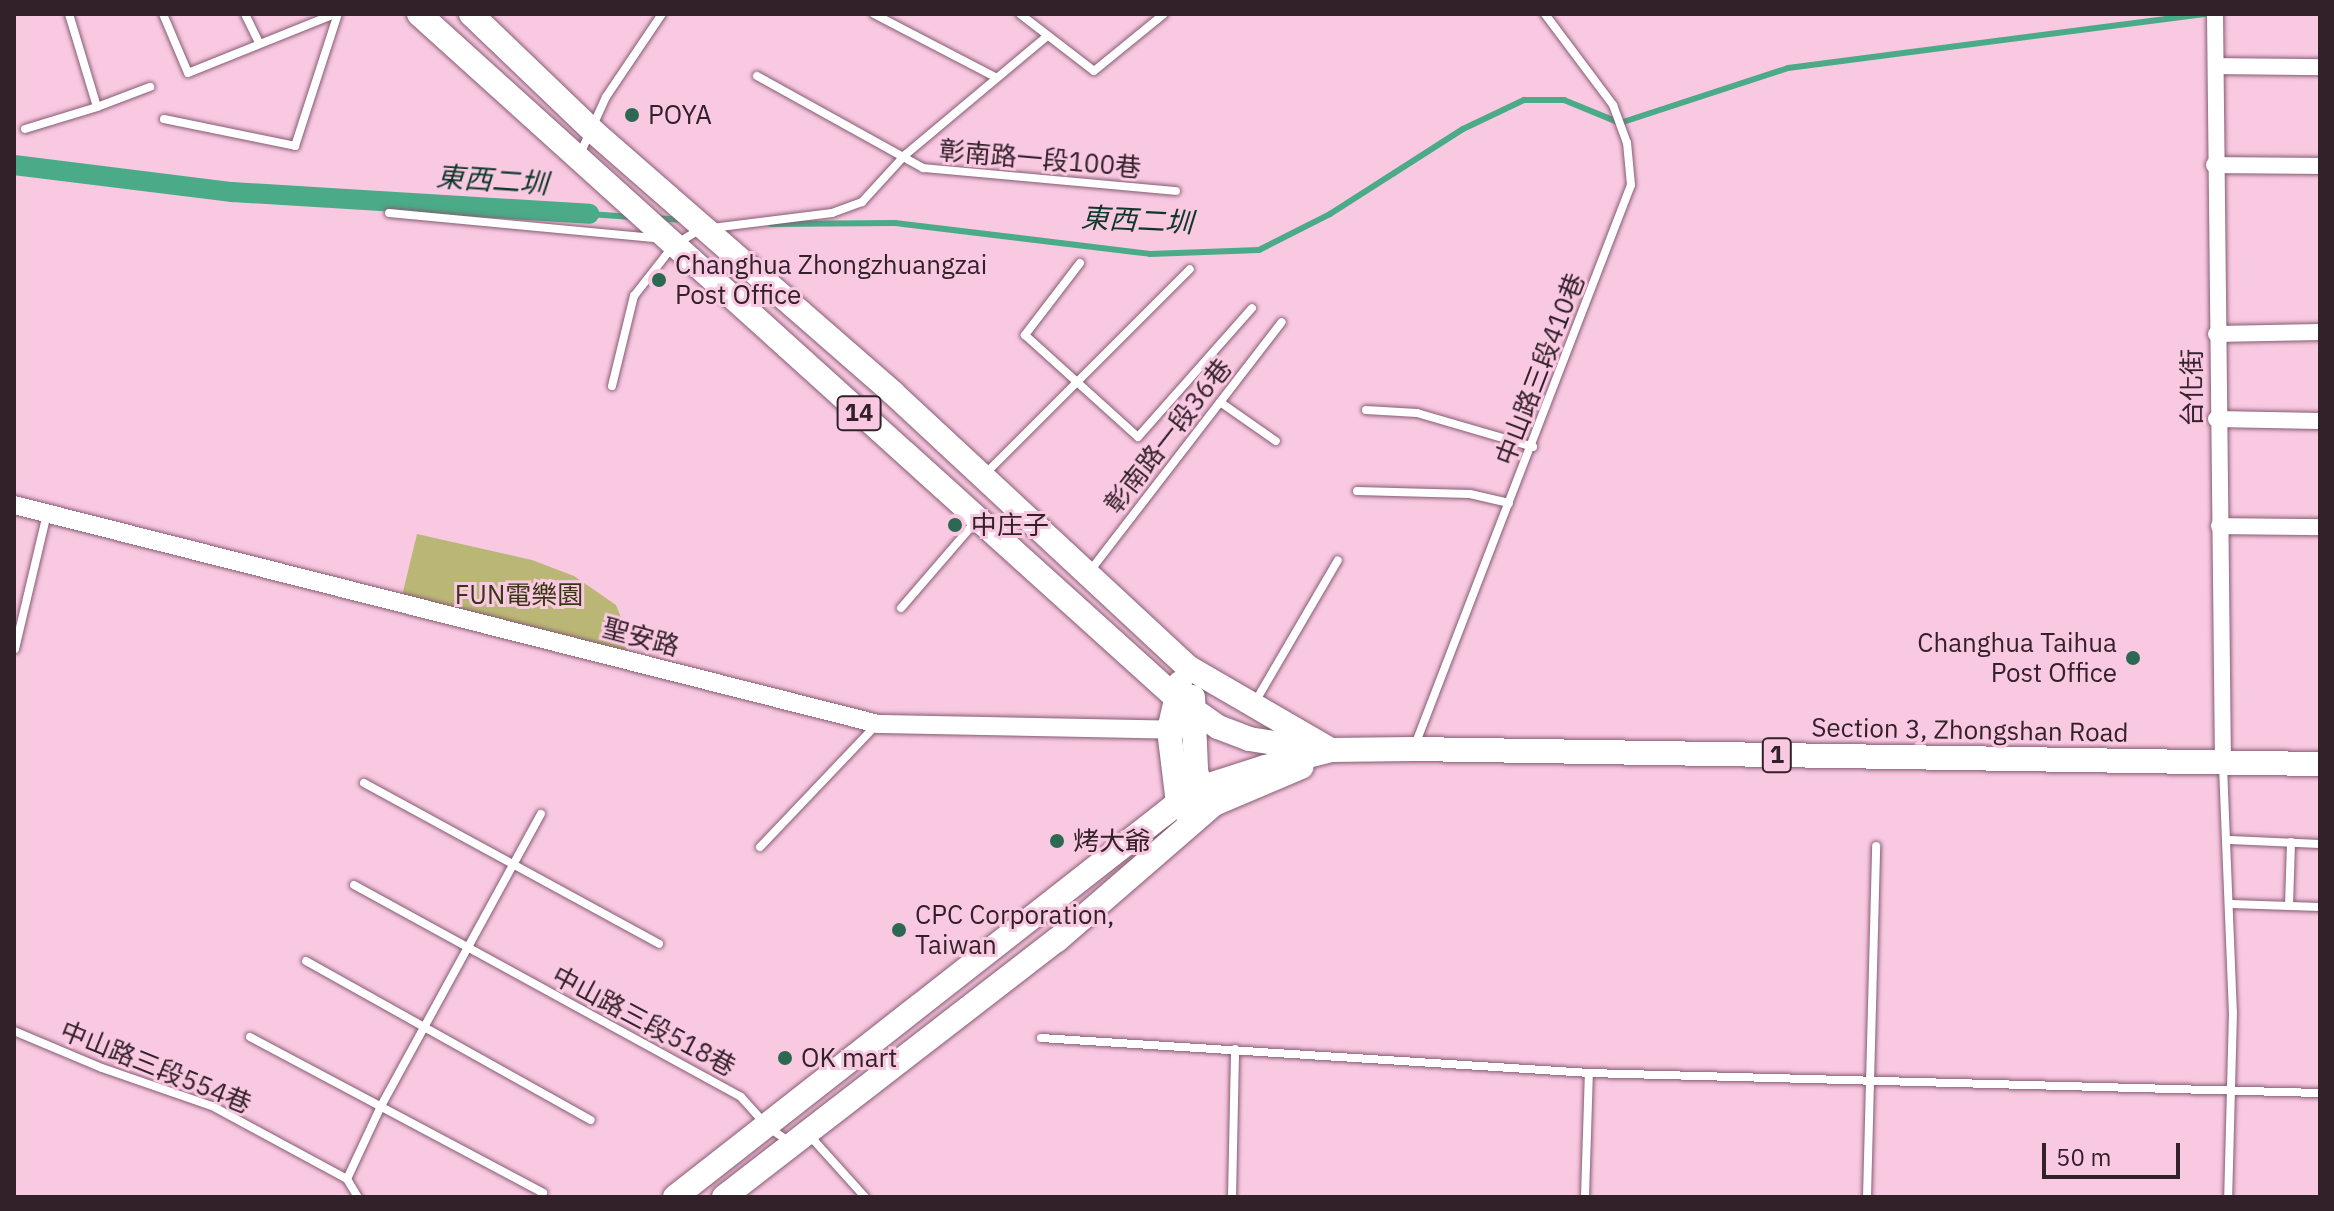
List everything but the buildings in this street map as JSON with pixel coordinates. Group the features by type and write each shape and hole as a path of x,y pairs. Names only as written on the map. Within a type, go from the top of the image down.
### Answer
{"main road":[{"name":"14","path":"419,14 1174,696"},
{"name":"14","path":"471,14 594,132 701,229 853,358 1188,667 1255,703 1331,750"},
{"path":"1188,667 1174,696 1207,796"},
{"path":"1188,667 1178,803 1195,822"},
{"path":"1185,723 1218,727 1277,746 1331,750"},
{"name":"Section 3, Zhongshan Road","path":"675,1197 1178,803 1207,796 1331,750 2320,764"},
{"name":"Section 3, Zhongshan Road","path":"724,1197 1057,940 1195,822 1207,796"}],"street":[{"name":"台化街","path":"2215,21 2218,66 2214,165 2216,419 2223,761"},
{"path":"2218,66 2320,67"},
{"path":"2214,165 2320,166"},
{"path":"2216,334 2320,332"},
{"path":"2216,419 2320,421"},
{"name":"聖安路","path":"14,505 878,724 1185,723"},
{"path":"2219,526 2320,527"}],"lane":[{"path":"69,14 97,107"},
{"path":"163,14 188,73 336,14"},
{"path":"245,14 259,43"},
{"path":"164,119 295,146 336,14"},
{"path":"577,159 594,132 606,97 662,14"},
{"path":"874,14 995,77"},
{"path":"1020,14 1045,38 1094,71 1164,14"},
{"name":"中山路三段410巷","path":"1413,749 1533,447 1631,185 1627,143 1613,105 1545,14"},
{"name":"彰南路一段100巷","path":"673,246 701,229 832,213 862,202 905,155 1045,38"},
{"path":"757,76 905,155"},
{"path":"25,129 150,87"},
{"name":"彰南路一段100巷","path":"905,155 923,168 1176,191"},
{"path":"389,213 647,234 673,246 634,296 612,386"},
{"path":"1080,263 1025,335 1138,437 1252,308"},
{"path":"982,477 1190,269"},
{"name":"彰南路一段36巷","path":"1087,575 1282,322"},
{"path":"1220,402 1276,441"},
{"path":"1366,410 1417,413 1533,447"},
{"path":"1357,491 1470,494 1509,503"},
{"path":"15,649 47,514"},
{"path":"901,608 978,519"},
{"path":"1255,703 1338,560"},
{"path":"760,847 878,724"},
{"path":"2223,761 2230,840 2231,904 2228,1197"},
{"path":"364,783 659,944"},
{"path":"358,1197 347,1179 381,1106 541,814"},
{"path":"2230,840 2320,844"},
{"path":"2289,906 2291,842"},
{"path":"1867,1197 1876,846"},
{"name":"中山路三段518巷","path":"354,885 741,1097 768,1127 800,1138 865,1197"},
{"path":"2231,904 2320,907"},
{"path":"306,961 591,1120"},
{"name":"中山路三段554巷","path":"14,1031 102,1068 212,1106 347,1179"},
{"path":"250,1037 543,1193"},
{"path":"1041,1038 1589,1073 2320,1093"},
{"path":"1232,1197 1235,1049"},
{"path":"1585,1197 1589,1073"}],"green space":[{"name":"FUN電樂園","path":"417,534 532,560 574,576 616,605 628,635 627,660 400,604"}],"waterway":[{"name":"東西二圳","path":"771,224 895,223 1150,254 1259,250 1330,214 1463,129 1524,100 1564,100 1620,123 1788,68 2205,14"},
{"name":"東西二圳","path":"14,165 232,192 589,214"},
{"name":"東西二圳","path":"589,214 632,217"},
{"name":"東西二圳","path":"655,218 684,220"}],"place":[{"name":"POYA","path":"632,115"},
{"name":"Changhua Zhongzhuangzai Post Office","path":"659,280"},
{"name":"中庄子","path":"955,525"},
{"name":"Changhua Taihua Post Office","path":"2133,658"},
{"name":"烤大爺","path":"1057,841"},
{"name":"CPC Corporation, Taiwan","path":"899,930"},
{"name":"OK mart","path":"785,1058"}]}
